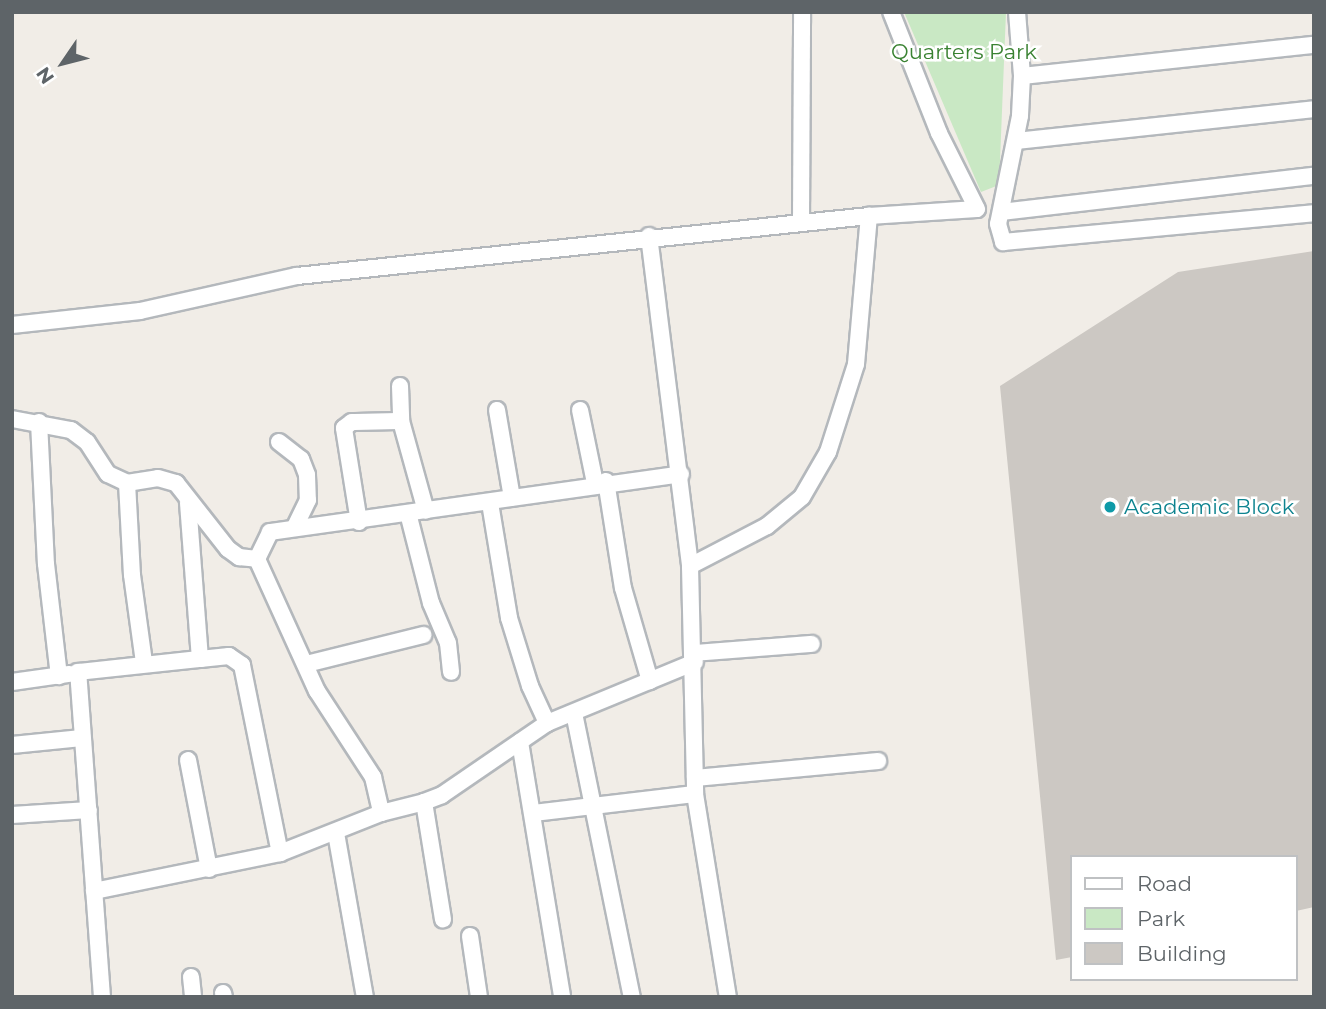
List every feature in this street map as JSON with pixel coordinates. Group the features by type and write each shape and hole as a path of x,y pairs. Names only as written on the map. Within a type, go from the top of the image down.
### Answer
{"street":[{"path":"801,221 802,12"},
{"path":"891,12 939,133 977,209"},
{"path":"1017,12 1022,76 1016,141 998,224 1003,242 1012,245 1314,213"},
{"path":"1022,76 1314,45"},
{"path":"1016,141 1314,109"},
{"path":"12,325 140,311 297,276 801,221 977,209 1314,176"},
{"path":"690,566 767,526 802,497 828,452 856,364 869,216"},
{"path":"649,236 681,474 690,566 695,658 695,786 728,997"},
{"path":"401,386 401,421 426,511"},
{"path":"497,410 512,498"},
{"path":"580,410 650,681"},
{"path":"12,419 71,430 88,442 108,474 127,483 176,483 188,502 228,549 239,557 257,559"},
{"path":"359,522 344,428 352,422 401,421"},
{"path":"39,422 47,576 58,676"},
{"path":"279,442 301,459 307,475 308,499 295,527"},
{"path":"257,559 270,532 490,503 600,482 681,474"},
{"path":"127,483 132,575 144,663"},
{"path":"188,502 200,659"},
{"path":"490,503 509,618 530,686 547,723"},
{"path":"408,513 431,603 448,643 451,672"},
{"path":"257,559 317,691 373,777 381,813"},
{"path":"306,664 424,635"},
{"path":"94,891 280,853 381,813 424,802 442,795 547,723 650,681 695,658 812,645"},
{"path":"12,682 144,663 229,656 242,665 280,853"},
{"path":"78,673 102,997"},
{"path":"574,713 632,997"},
{"path":"12,745 82,738"},
{"path":"520,742 562,997"},
{"path":"188,760 209,869"},
{"path":"533,813 593,807 695,786 878,761"},
{"path":"424,802 443,919"},
{"path":"12,815 89,810"},
{"path":"336,833 365,997"},
{"path":"470,936 479,997"},
{"path":"191,977 193,997"}],"green space":[{"name":"Quarters Park","path":"904,12 1006,12 999,185 981,192"}],"building":[{"path":"1314,251 1314,907 1298,911 1298,855 1070,855 1070,957 1056,960 1000,386 1178,272"}],"place":[{"name":"Academic Block","path":"1110,507"}]}
